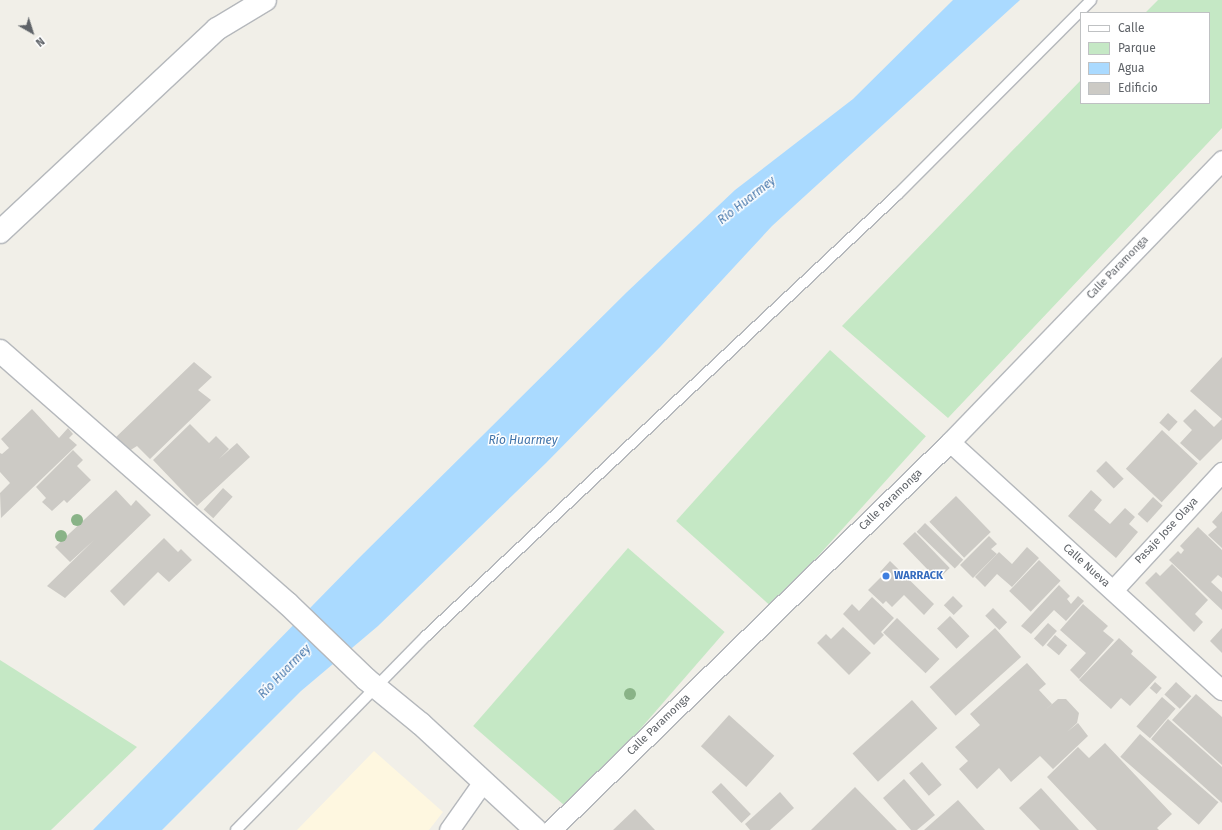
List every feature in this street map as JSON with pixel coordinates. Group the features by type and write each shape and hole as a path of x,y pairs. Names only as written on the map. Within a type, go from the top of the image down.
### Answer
{"street":[{"path":"0,232 217,29 265,0"},
{"name":"Calle Paramonga","path":"551,830 950,442 1222,160"},
{"path":"0,351 287,603 372,683 536,830"},
{"name":"Calle Nueva","path":"950,442 1222,690"},
{"name":"Pasaje Jose Olaya","path":"1113,590 1222,472"},
{"path":"449,830 482,783"}],"lane":[{"path":"236,830 372,683 426,636 897,195 1091,0"}],"shaded area":[{"path":"374,751 443,812 429,830 297,830"}],"green space":[{"path":"1158,0 1222,0 1222,128 948,418 842,326 1080,81 1080,104 1210,104 1210,12 1146,12"},
{"path":"830,350 926,436 772,607 676,521"},
{"path":"628,548 725,632 570,810 473,726"},
{"path":"0,660 137,747 51,830 0,830"}],"water":[{"name":"Río Huarmey","path":"953,0 1020,0 772,226 661,346 546,463 378,626 301,691 162,830 93,830 359,558 627,292 735,190 853,99"}],"building":[{"path":"1222,357 1222,419 1190,391"},
{"path":"194,362 212,377 198,390 211,400 150,459 137,446 129,451 114,439"},
{"path":"32,409 59,438 68,428 73,434 69,438 77,445 1,518 0,493 10,483 0,472 0,453 2,454 9,448 1,439"},
{"path":"1195,409 1214,427 1222,419 1222,439 1200,461 1180,443 1192,430 1183,421"},
{"path":"1168,413 1178,422 1169,431 1159,423"},
{"path":"190,424 209,443 216,436 229,449 219,459 237,443 250,457 197,506 153,460"},
{"path":"1162,430 1198,463 1162,502 1126,469"},
{"path":"73,450 83,460 77,466 91,480 67,503 64,500 52,511 42,502 46,498 36,487"},
{"path":"1106,461 1124,479 1114,489 1096,471"},
{"path":"223,488 233,497 213,518 204,510"},
{"path":"116,490 131,506 136,500 151,515 65,598 47,586 94,540 70,562 55,547"},
{"path":"1091,490 1102,500 1094,510 1110,524 1125,508 1135,517 1129,524 1138,532 1116,558 1068,516"},
{"path":"956,496 991,532 964,558 929,522"},
{"path":"1153,497 1163,506 1147,523 1138,514"},
{"path":"1222,511 1222,548 1208,535 1217,527 1212,522"},
{"path":"925,523 963,560 955,568 917,532"},
{"path":"1198,527 1222,550 1222,578 1218,575 1211,582 1222,592 1222,610 1169,560 1178,551 1181,554 1184,550 1180,546"},
{"path":"915,532 950,568 938,580 903,544"},
{"path":"989,536 997,544 991,549 997,554 973,578 960,565"},
{"path":"164,538 178,552 181,549 192,560 169,582 158,572 124,606 110,591"},
{"path":"1027,547 1039,558 1012,587 997,574 985,587 975,577 999,552 1012,564"},
{"path":"1039,560 1061,581 1031,612 1009,591"},
{"path":"890,561 934,604 924,615 904,595 892,607 886,601 883,604 868,590 883,575 880,572"},
{"path":"1172,564 1208,600 1195,614 1203,622 1194,632 1145,583 1156,572 1160,576"},
{"path":"1059,585 1070,596 1067,599 1071,604 1078,596 1084,601 1066,621 1054,610 1031,634 1021,626"},
{"path":"953,596 963,606 954,615 944,605"},
{"path":"872,597 894,618 881,632 884,635 874,645 843,614 852,604 859,611"},
{"path":"1083,604 1108,626 1103,631 1114,640 1079,679 1070,670 1086,653 1060,630"},
{"path":"993,608 1007,622 999,630 985,616"},
{"path":"950,616 969,636 957,649 937,629"},
{"path":"897,618 939,659 926,673 883,632"},
{"path":"1048,623 1057,631 1043,647 1034,639"},
{"path":"843,627 871,653 849,675 817,643 826,634 831,639"},
{"path":"995,628 1021,657 956,716 930,687"},
{"path":"1222,628 1222,653 1210,641"},
{"path":"1055,635 1067,645 1059,655 1047,645"},
{"path":"1119,638 1133,651 1131,654 1157,677 1130,706 1121,698 1111,709 1079,680"},
{"path":"1027,663 1046,684 1039,690 1052,704 1044,711 1058,699 1066,699 1079,713 1077,723 1067,732 1078,723 1088,736 1053,769 1040,756 1011,782 999,768 977,789 959,769 968,761 955,747 980,725 970,714"},
{"path":"1155,682 1162,688 1157,694 1150,688"},
{"path":"1176,682 1191,696 1180,709 1164,694"},
{"path":"1196,694 1222,717 1222,765 1172,720"},
{"path":"1162,697 1176,709 1150,738 1136,726"},
{"path":"912,700 937,728 878,782 853,754"},
{"path":"729,715 774,756 746,787 701,746"},
{"path":"1168,719 1222,767 1222,803 1151,739"},
{"path":"1140,734 1218,802 1199,825 1120,757"},
{"path":"1105,743 1172,814 1157,828 1159,830 1097,830 1047,777 1078,747 1089,758"},
{"path":"922,762 942,785 929,796 909,773"},
{"path":"904,779 935,815 917,830 911,830 883,798"},
{"path":"721,783 751,814 742,823 712,792"},
{"path":"855,787 897,830 811,830"},
{"path":"1041,788 1079,830 1040,830 1019,808"},
{"path":"780,792 794,808 770,830 750,830 745,824"},
{"path":"958,800 985,830 924,830"},
{"path":"635,809 655,830 613,830"}],"place":[{"name":"WARRACK","path":"886,576"}]}
